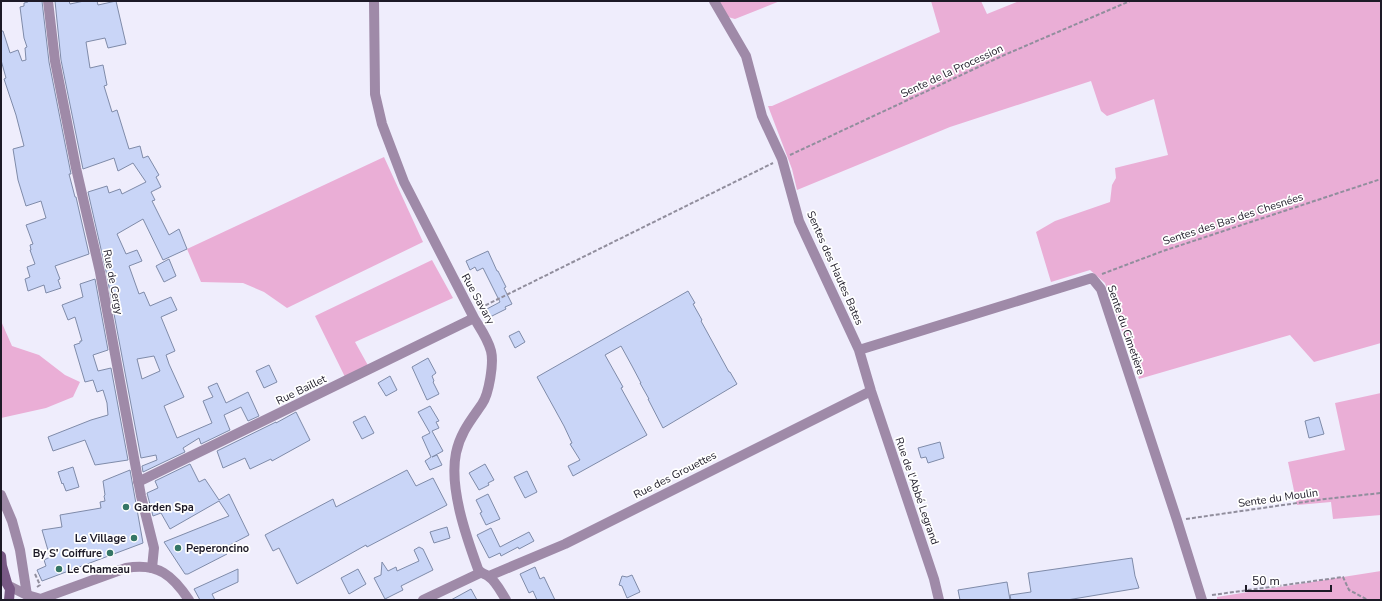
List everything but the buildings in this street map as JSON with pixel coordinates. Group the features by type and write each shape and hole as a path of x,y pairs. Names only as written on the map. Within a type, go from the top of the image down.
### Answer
{"main road":[{"path":"1,556 2,566 10,593 9,600"}],"street":[{"name":"Rue de Cergy","path":"48,1 55,62 76,168 100,272 138,482 154,548 152,568"},
{"name":"Rue Savary","path":"374,1 375,94 382,124 404,182 472,315 485,336 491,351 488,389 483,403 468,424 456,453 456,491 463,528 484,575 497,586 506,600"},
{"name":"Sentes des Hautes Bates","path":"714,1 746,56 762,116 782,159 799,221 859,350 870,391"},
{"name":"Sente du Cimetière","path":"859,350 1092,278 1100,289 1177,520 1201,598"},
{"name":"Rue Baillet","path":"138,482 472,315"},
{"name":"Rue des Grouettes","path":"423,600 565,544 870,391"},
{"name":"Rue de l'Abbé Legrand","path":"870,391 934,579 939,600"},
{"path":"1,495 12,522 20,550 27,595"},
{"path":"6,582 27,595 40,599 126,568 138,566 161,570 172,578 189,600"}],"path":[{"name":"Sente de la Procession","path":"472,315 782,159 1002,56 1130,1"},
{"name":"Sentes des Bas des Chesnées","path":"1092,278 1163,251 1381,179"},
{"name":"Sente du Moulin","path":"1177,520 1325,499 1381,493"},
{"path":"1201,598 1343,577 1349,590 1368,600"}],"shaded area":[{"path":"719,1 780,1 735,19 728,17"},
{"path":"931,1 981,1 987,14 1019,1 1381,1 1381,343 1314,362 1290,335 1139,379 1105,283 1090,270 1051,282 1036,232 1055,221 1110,202 1112,185 1116,178 1115,168 1168,155 1154,99 1107,116 1101,111 1091,81 950,127 797,190 792,169 768,106 772,106 940,32"},
{"path":"384,157 423,242 287,308 264,292 243,283 201,282 187,249"},
{"path":"432,260 453,298 355,342 370,369 347,381 315,316"},
{"path":"1,321 12,346 39,355 65,375 80,382 73,397 46,408 1,418"},
{"path":"1381,393 1381,515 1333,519 1331,502 1297,505 1288,462 1345,450 1335,403"},
{"path":"1381,571 1381,600 1217,600 1217,597"}],"place":[{"name":"Garden Spa","path":"126,507"},
{"name":"Le Village","path":"134,538"},
{"name":"Peperoncino","path":"178,548"},
{"name":"By S’ Coiffure","path":"110,553"},
{"name":"Le Chameau","path":"59,569"}]}
